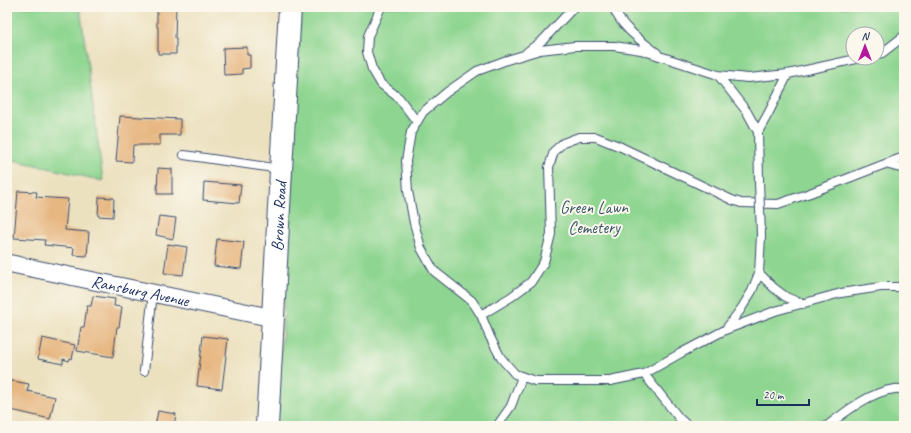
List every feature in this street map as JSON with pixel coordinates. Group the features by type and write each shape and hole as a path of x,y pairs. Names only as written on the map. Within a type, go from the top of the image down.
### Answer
{"main road":[{"name":"Brown Road","path":"267,426 290,7"}],"street":[{"name":"Ransburg Avenue","path":"7,263 272,318"}],"lane":[{"path":"381,7 368,36 367,52 372,69 382,84 399,98 417,122"},
{"path":"524,55 544,39 574,7"},
{"path":"613,7 623,25 663,57"},
{"path":"885,51 904,36"},
{"path":"845,62 788,74 748,78 718,75 641,50 614,46 575,46 540,50 477,72 447,92 423,112 411,132 406,161 408,191 414,223 421,248 434,271 472,301 481,315 501,358 515,374 535,381 610,381 644,374 726,330 775,311 841,293 880,287 904,287"},
{"path":"758,132 788,74"},
{"path":"718,75 747,112 758,132 761,235 759,273 752,291 726,330"},
{"path":"481,315 511,297 531,282 544,262 551,234 549,167 554,151 563,143 579,137 596,137 621,147 740,203 778,204 904,157"},
{"path":"184,156 281,169"},
{"path":"885,164 904,169"},
{"path":"759,273 774,288 786,297 803,304"},
{"path":"144,371 153,293"},
{"path":"644,374 678,418 688,426"},
{"path":"497,426 511,406 522,377"},
{"path":"827,426 845,412 876,393 895,388 904,390"}],"green space":[{"path":"7,7 80,7 103,181 10,159 7,135"},
{"name":"Green Lawn Cemetery","path":"301,7 904,7 904,426 277,426"}],"building":[{"path":"157,7 176,7 176,54 158,54"},
{"path":"247,47 247,55 250,55 250,68 242,69 242,74 224,75 223,48"},
{"path":"120,116 180,119 180,135 160,135 160,145 133,145 132,162 116,161"},
{"path":"158,168 172,169 172,194 157,194"},
{"path":"204,182 241,185 239,203 203,200"},
{"path":"18,191 37,192 36,197 68,199 65,230 89,232 87,256 73,255 74,248 44,245 45,240 14,238"},
{"path":"99,197 114,198 113,217 98,216"},
{"path":"159,216 176,218 173,239 156,235"},
{"path":"217,239 244,242 241,269 214,266"},
{"path":"168,244 187,247 183,275 164,273"},
{"path":"93,296 115,299 114,306 122,307 119,327 117,327 113,357 77,351 81,327 84,327 87,306 91,306"},
{"path":"203,336 228,339 222,389 197,386"},
{"path":"42,338 75,345 72,359 70,358 69,361 63,359 63,364 38,359"},
{"path":"7,380 29,384 27,391 55,397 50,419 7,409"},
{"path":"158,411 176,414 174,426 155,426"}]}
